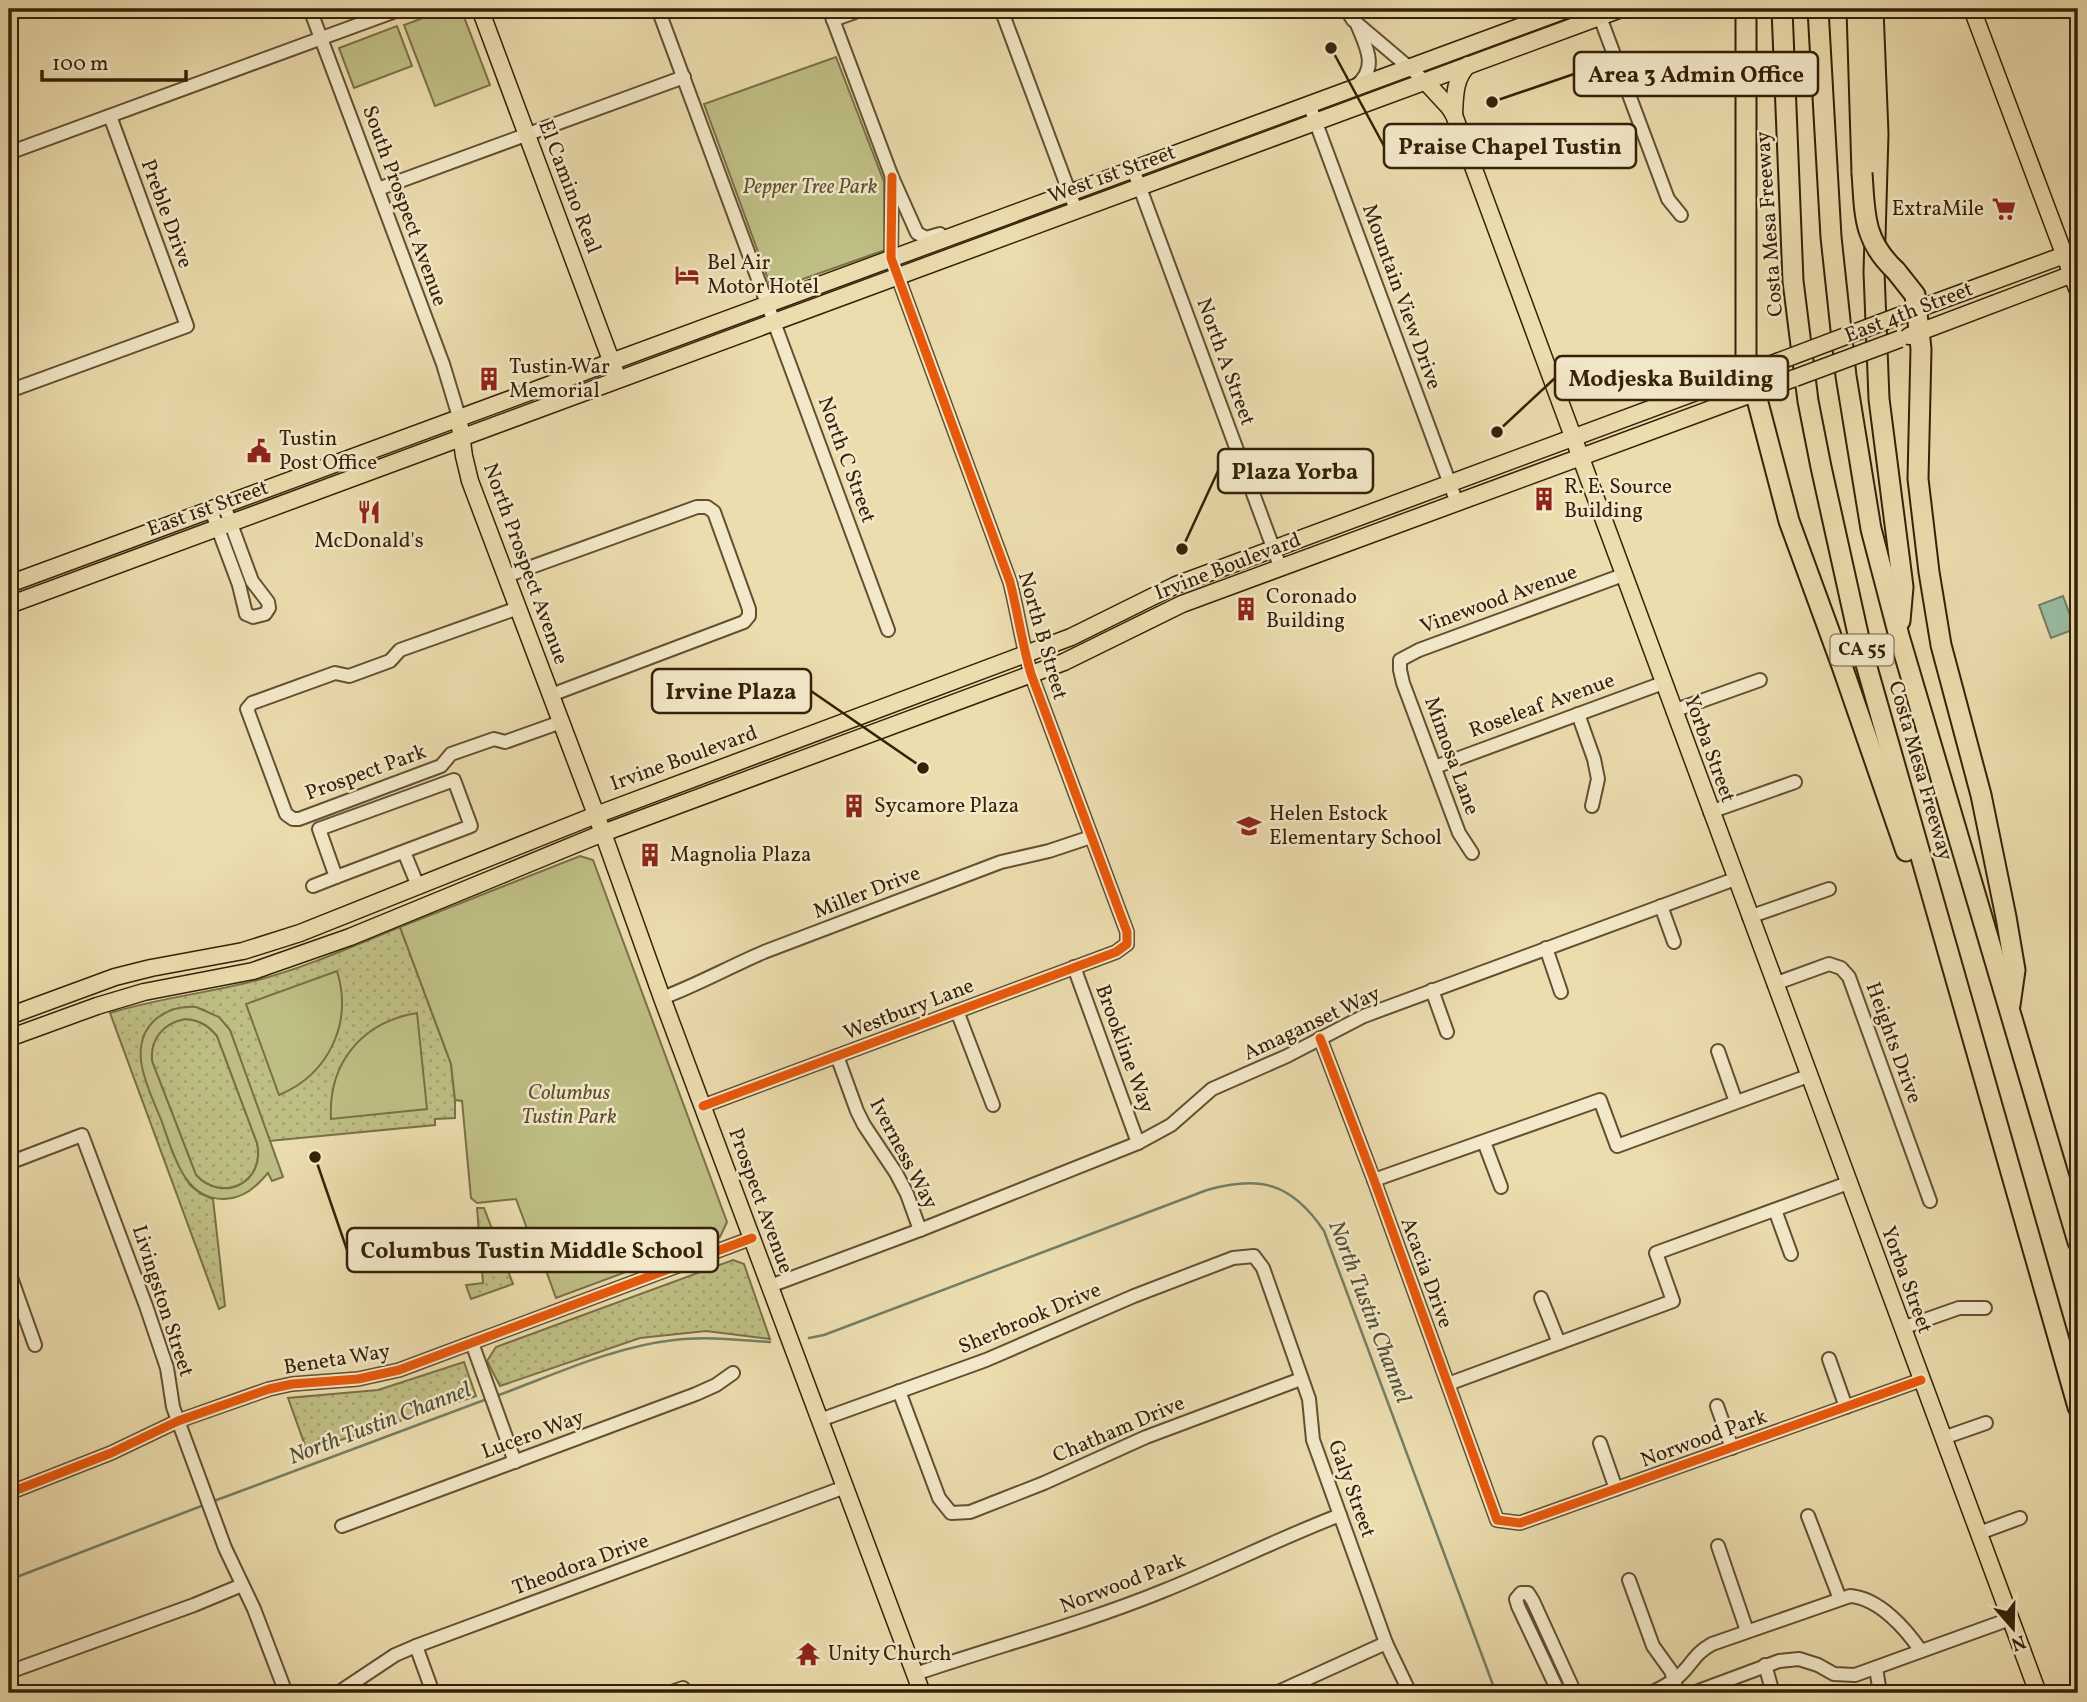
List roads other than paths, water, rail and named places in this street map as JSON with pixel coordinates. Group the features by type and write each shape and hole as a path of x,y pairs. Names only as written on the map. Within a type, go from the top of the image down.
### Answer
{"highway":[{"path":"1746,9 1745,356 1795,539 1913,869 1950,962"},
{"path":"1769,9 1790,224"},
{"name":"Costa Mesa Freeway","path":"1782,9 1793,281 1808,401 1821,467 1860,643 2078,1407"},
{"name":"Costa Mesa Freeway","path":"1818,9 1831,237 1846,376 1871,529 1899,636 2078,1242"},
{"path":"1843,9 1865,216 1871,240 1883,259 1914,293 1917,310 1921,349 1918,479 1929,572 1941,645 1981,795 2008,930 2015,970 2009,1010"},
{"path":"1857,9 1861,163"},
{"path":"1873,9 1878,134 1874,272 1878,387 1903,587 1899,636"}],"main road":[{"name":"El Camino Real","path":"480,9 618,380"},
{"name":"West 1st Street","path":"611,361 1568,9"},
{"name":"West 1st Street","path":"618,380 1468,65 1599,13 1621,9"},
{"path":"1972,9 2071,252 2078,291"},
{"path":"1454,115 1457,82 1468,65"},
{"name":"Yorba Street","path":"1425,81 1454,115 2038,1693"},
{"name":"East 4th Street","path":"1917,310 2071,252"},
{"name":"East 4th Street","path":"1755,393 2075,273"},
{"name":"Irvine Boulevard","path":"13,1014 138,971 259,946 314,927 596,815 1025,655 1093,627 1176,585 1917,310"},
{"name":"East 1st Street","path":"9,584 611,361"},
{"name":"East 1st Street","path":"9,603 618,380"},
{"name":"Irvine Boulevard","path":"9,1038 144,992 253,971 350,937 603,833 1086,652 1182,604 1755,393"},
{"name":"North Prospect Avenue","path":"459,417 470,481 561,722"},
{"path":"859,717 865,736"},
{"name":"Prospect Avenue","path":"561,722 922,1693"},
{"path":"400,915 407,905 419,899 418,886"},
{"path":"293,957 299,948 313,941 316,933 314,927"},
{"path":"64,1018 62,1011 66,1004 76,1000 79,990"},
{"path":"9,1031 16,1025 13,1014"}],"street":[{"name":"South Prospect Avenue","path":"310,9 443,364 459,417"},
{"path":"14,151 401,9"},
{"name":"North C Street","path":"658,9 888,630"},
{"path":"863,9 831,14 892,177 917,233 926,238 965,225 976,227"},
{"path":"1001,9 1076,210"},
{"path":"1346,9 1357,23 1425,81"},
{"path":"1599,13 1668,199 1681,215"},
{"path":"1352,88 1367,75 1369,68 1367,51 1357,23"},
{"path":"378,189 684,77"},
{"name":"Mountain View Drive","path":"1309,104 1457,503"},
{"name":"Preble Drive","path":"9,391 187,326 110,116"},
{"name":"North A Street","path":"1133,169 1281,569"},
{"name":"North B Street","path":"892,177 891,258 1010,582 1031,674 1127,932 1127,944"},
{"path":"217,507 252,580 268,602 269,608 265,614 253,617 246,614 224,525"},
{"path":"506,576 697,507 707,507 713,512 732,561 749,608 749,616 744,622 551,695"},
{"name":"Vinewood Avenue","path":"1400,670 1400,660 1405,656 1623,575"},
{"name":"Prospect Park","path":"519,608 400,650 390,661 349,676 335,673 252,703 247,709 252,725 286,814 293,819 299,819 441,766 451,754 494,739 505,742 561,722"},
{"name":"Mimosa Lane","path":"1400,670 1459,834 1472,853"},
{"path":"1673,711 1760,680"},
{"name":"Roseleaf Avenue","path":"1435,766 1662,683"},
{"path":"1578,713 1598,779 1592,806"},
{"path":"313,886 471,826 454,780 319,829 336,877"},
{"path":"1710,812 1795,782"},
{"name":"Miller Drive","path":"662,998 693,987 764,952 1001,862 1049,851 1091,837"},
{"path":"404,852 418,886"},
{"name":"Amaganset Way","path":"770,1286 920,1230 1138,1143 1171,1125 1212,1089 1287,1056 1364,1016 1735,879"},
{"path":"1749,916 1829,889"},
{"path":"1661,906 1674,943"},
{"name":"Westbury Lane","path":"702,1106 1116,951 1127,944"},
{"path":"1546,948 1562,992"},
{"name":"Heights Drive","path":"1774,984 1829,964 1841,968 1849,976 1930,1200"},
{"name":"Brookline Way","path":"1074,967 1138,1143"},
{"path":"1433,990 1447,1032"},
{"path":"957,1010 993,1105"},
{"name":"Acacia Drive","path":"1320,1038 1497,1520"},
{"path":"1718,1052 1736,1102"},
{"name":"Iverness Way","path":"837,1056 857,1111 896,1173 920,1230"},
{"path":"1374,1180 1600,1100 1617,1146 1808,1076"},
{"name":"Livingston Street","path":"9,1163 82,1135 167,1368 173,1407 242,1585"},
{"path":"1484,1142 1501,1187"},
{"path":"1448,1384 1673,1301 1656,1253 1848,1183"},
{"path":"1774,1210 1791,1254"},
{"name":"Beneta Way","path":"9,1493 111,1454 178,1421 269,1389 292,1384 358,1379 399,1370 752,1238"},
{"name":"Galy Street","path":"1254,1256 1263,1268 1309,1399 1313,1440 1387,1643 1410,1693"},
{"name":"Sherbrook Drive","path":"820,1420 986,1360 1134,1296 1233,1258 1254,1256"},
{"path":"9,1272 35,1345"},
{"path":"1541,1297 1559,1343"},
{"path":"1902,1328 1959,1308 1984,1308"},
{"path":"472,1343 515,1462"},
{"path":"1829,1359 1846,1407"},
{"name":"Lucero Way","path":"342,1525 696,1394 733,1373"},
{"name":"Chatham Drive","path":"899,1391 939,1498 951,1513 970,1512 1044,1483 1146,1437 1301,1379"},
{"name":"Norwood Park","path":"1497,1520 1520,1523 1921,1380"},
{"path":"1717,1406 1732,1448"},
{"path":"1943,1438 1986,1423"},
{"path":"1600,1443 1616,1489"},
{"name":"Theodora Drive","path":"338,1693 395,1655 416,1646 845,1487"},
{"name":"Norwood Park","path":"915,1674 1062,1628 1162,1592 1340,1515"},
{"path":"1808,1516 1840,1599"},
{"path":"1979,1533 2020,1518"},
{"path":"1718,1546 1747,1631"},
{"path":"1629,1580 1653,1646 1675,1680 1678,1693"},
{"path":"9,1672 242,1585 286,1693"},
{"path":"1559,1693 1518,1606 1516,1599 1521,1593 1528,1593 1533,1601 1574,1693"},
{"path":"1651,1693 1675,1680 1702,1649 1840,1599 1859,1597 1872,1603 1911,1636 1921,1651"},
{"path":"1693,1693 1779,1661 1799,1660 1818,1665 1834,1674 1855,1675 2010,1619"},
{"path":"1276,1693 1387,1643"},
{"path":"416,1646 433,1693"},
{"path":"1765,1665 1773,1693"},
{"path":"1877,1668 1880,1693"},
{"path":"669,1693 683,1688"}],"waterway":[{"name":"North Tustin Channel","path":"809,1338 824,1335 1207,1190 1243,1183 1273,1187 1287,1193 1300,1202 1324,1231 1496,1693"},
{"name":"North Tustin Channel","path":"496,1396 584,1363 651,1344 698,1338 770,1342"},
{"name":"North Tustin Channel","path":"214,1501 487,1399"},
{"name":"North Tustin Channel","path":"9,1580 204,1505"}],"place":[{"name":"Praise Chapel Tustin","path":"1331,48"},
{"name":"Area 3 Admin Office","path":"1492,102"},
{"name":"ExtraMile","path":"2004,209"},
{"name":"Bel Air Motor Hotel","path":"687,275"},
{"name":"Tustin War Memorial","path":"489,379"},
{"name":"Modjeska Building","path":"1497,432"},
{"name":"Tustin Post Office","path":"259,451"},
{"name":"R. E. Source Building","path":"1544,499"},
{"name":"McDonald's","path":"369,512"},
{"name":"Plaza Yorba","path":"1182,549"},
{"name":"Coronado Building","path":"1246,609"},
{"name":"Irvine Plaza","path":"923,768"},
{"name":"Sycamore Plaza","path":"854,806"},
{"name":"Helen Estock Elementary School","path":"1249,826"},
{"name":"Magnolia Plaza","path":"650,855"},
{"name":"Columbus Tustin Middle School","path":"315,1157"},
{"name":"Unity Church","path":"808,1654"}],"park label":[{"name":"Pepper Tree Park","path":"810,187"},
{"name":"Columbus Tustin Park","path":"569,1105"}]}
